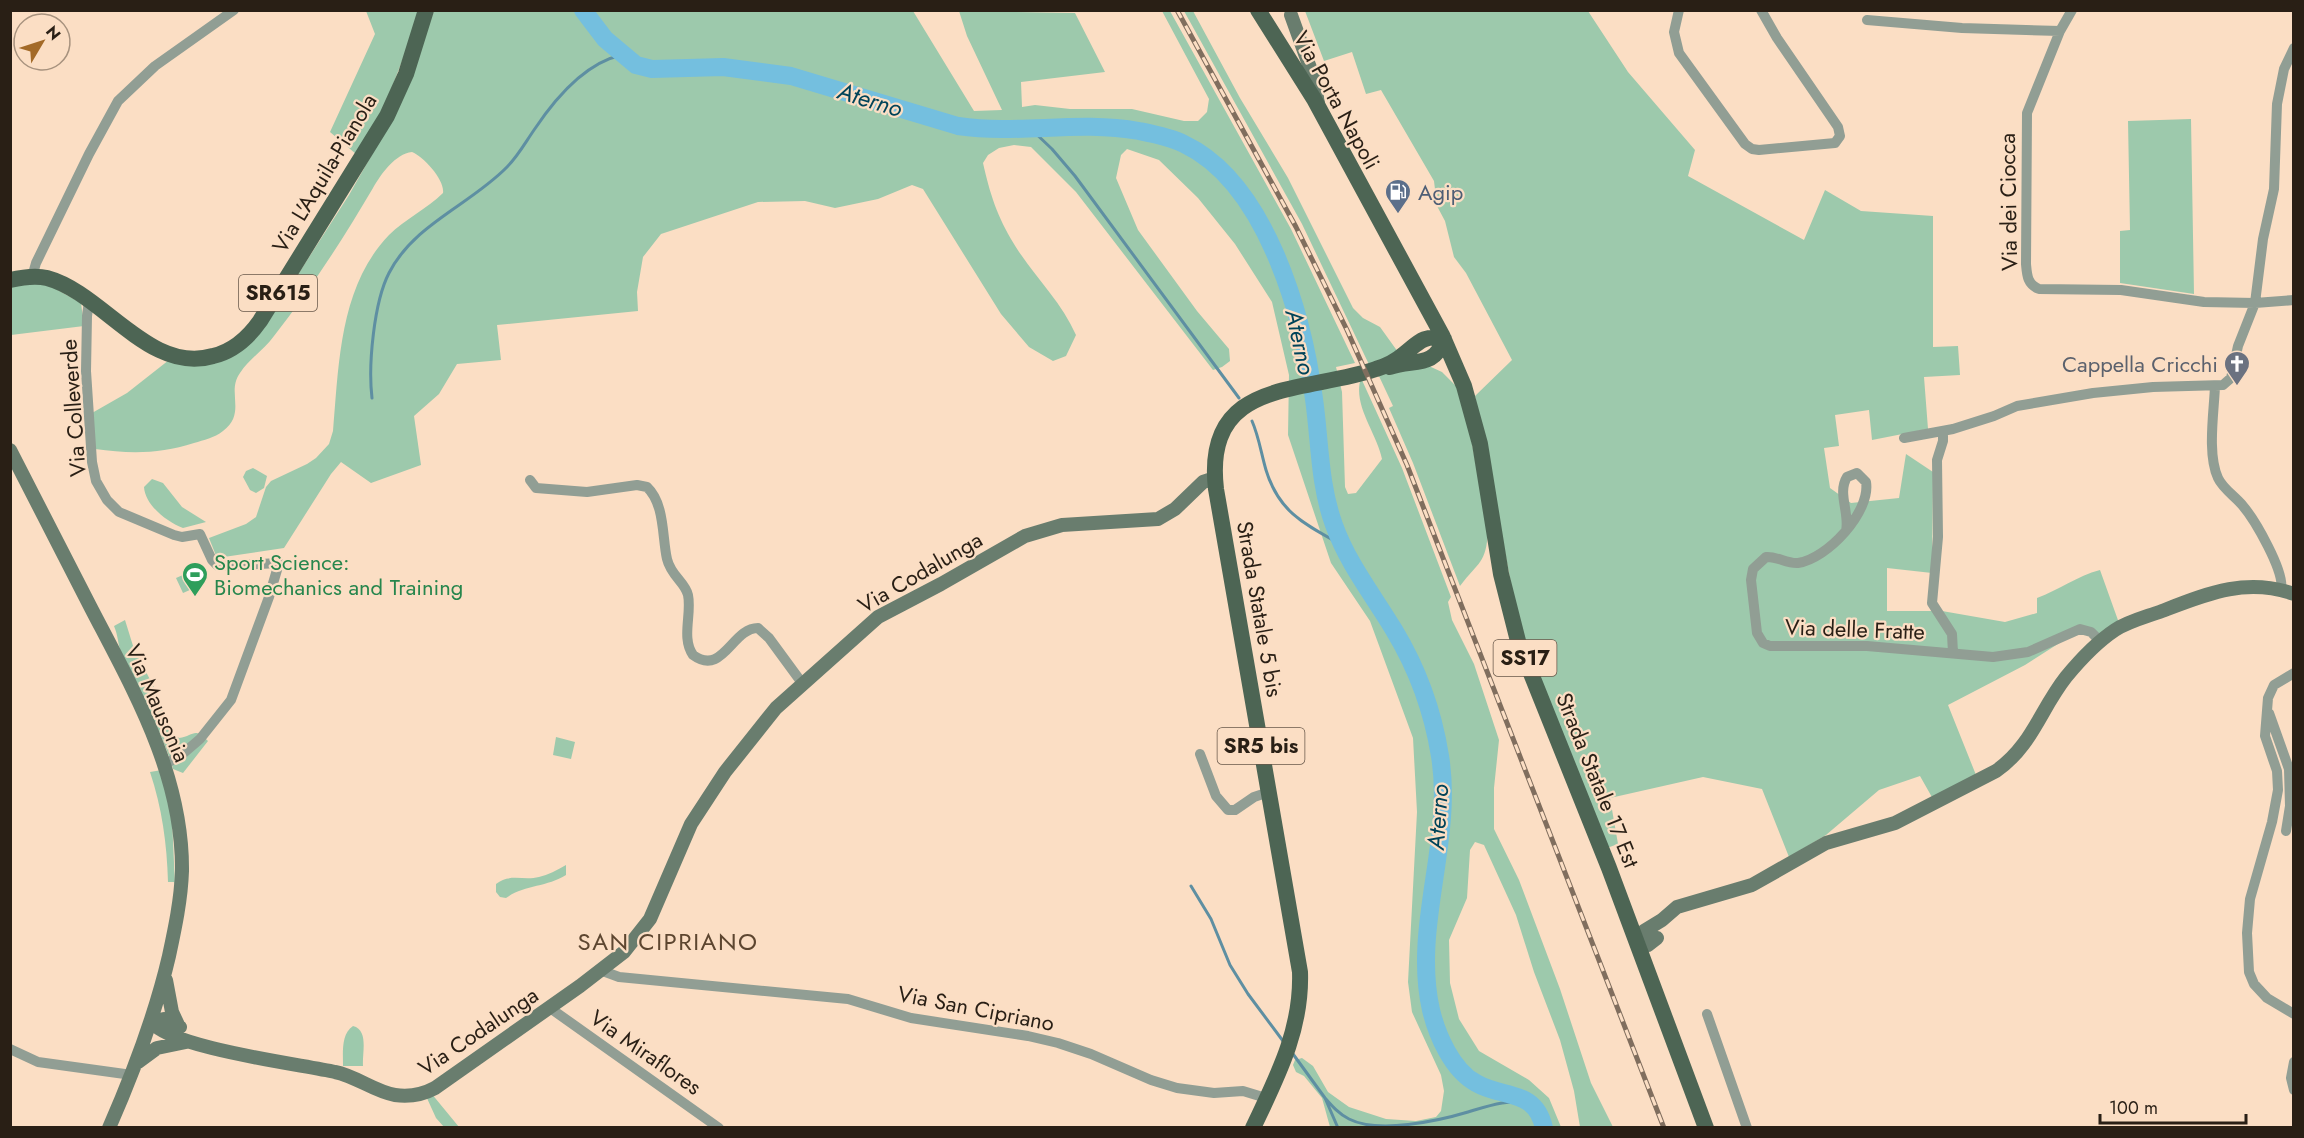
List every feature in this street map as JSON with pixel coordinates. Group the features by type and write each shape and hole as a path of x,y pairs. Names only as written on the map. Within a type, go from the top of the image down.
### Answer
{"main road":[{"name":"Via L'Aquila-Pianola","path":"10,280 32,277 55,281 89,301 148,343 175,357 207,358 224,353 243,341 260,321 380,129 403,81 426,10"},
{"name":"Via Porta Napoli","path":"1258,10 1293,48 1318,105 1444,339"},
{"path":"1290,13 1293,48"},
{"path":"1414,345 1422,325 1422,299"},
{"name":"Strada Statale 5 bis","path":"1252,1128 1292,1037 1299,1007 1300,990 1296,943 1215,478 1217,451 1224,430 1231,419 1247,403 1281,390 1367,375 1401,364 1420,361 1435,356 1444,339 1427,338 1383,367 1334,380"},
{"name":"Strada Statale 17 Est","path":"1444,339 1464,386 1480,444 1501,574 1518,641 1627,917 1706,1128"},
{"path":"1420,361 1445,368 1464,386"},
{"name":"Via Mausonia","path":"10,450 135,692 155,736 179,830 182,869 178,908 165,972 152,1022 109,1128"},
{"name":"Via Codalunga","path":"152,1022 163,1033 223,1051 342,1073 389,1094 410,1096 435,1088 550,1008 600,970 657,892 691,824 713,789 763,722 802,683 878,617 1025,536 1062,525 1158,519 1170,514 1203,482 1215,478"},
{"path":"1636,941 1648,945 1668,915 1678,907 1752,885 1834,839 1905,819 1996,771 2020,750 2061,684 2100,641 2126,624 2236,587 2260,586 2287,592"},
{"path":"1627,917 1637,925 1655,932"},
{"path":"1647,970 1655,932"},
{"name":"Via Codalunga","path":"165,972 171,1012 180,1027 195,1042"},
{"path":"152,1022 164,1019 180,1027"},
{"name":"Via Codalunga","path":"134,1069 143,1056 162,1046 195,1042"}],"street":[{"path":"32,277 36,263 88,154 118,101 155,66 234,10"},
{"path":"1679,10 1674,32 1679,53 1745,144 1752,149 1759,150 1834,143 1840,136 1838,127 1777,38 1761,10"},
{"name":"Via dei Ciocca","path":"2072,10 2060,31 2027,113 2025,236 2027,274 2031,285 2042,289 2121,290 2195,301 2254,303"},
{"path":"1867,20 1994,30 2060,31"},
{"path":"1904,438 1943,432 1994,416 2017,406 2067,397 2152,387 2223,386 2231,378 2238,346 2254,303 2261,250 2274,189 2277,104 2284,69 2294,48"},
{"path":"2254,303 2294,300"},
{"name":"Via Colleverde","path":"89,301 86,365 92,462 96,481 107,500 124,515 174,535 182,537 200,534 217,565 279,562 269,597 231,700 200,739 183,754 164,765"},
{"path":"2215,386 2213,452 2217,476 2221,484 2251,517 2287,592"},
{"name":"Via delle Fratte","path":"1943,432 1943,441 1937,460 1938,543 1932,603 1952,634 1953,653"},
{"name":"Via delle Fratte","path":"1846,531 1848,521 1844,486 1847,477 1857,473 1866,482 1867,494 1863,506 1846,531 1819,554 1805,561 1792,563 1769,557 1753,569 1751,580 1757,633 1761,641 1770,646 1867,646 1993,657 2010,656 2039,648 2080,629 2091,632 2100,641"},
{"path":"530,480 534,486 544,490 591,492 637,485 648,488 658,502 670,568 688,593 687,640 693,655 704,660 717,658 744,632 758,628 769,638 802,683"},
{"path":"2294,673 2275,684 2268,695 2265,733 2276,767 2278,783 2271,828 2249,904 2247,933 2249,969 2254,984 2261,993 2294,1014"},
{"path":"2268,695 2270,717 2289,769 2290,832 2271,828"},
{"path":"1200,754 1216,796 1228,810 1235,810 1254,797 1269,792"},
{"name":"Via San Cipriano","path":"600,970 619,977 848,999 911,1018 1028,1036 1058,1043 1177,1088 1214,1093 1243,1091 1266,1098"},
{"name":"Via Miraflores","path":"550,1008 719,1128"},
{"path":"1707,1014 1747,1128"},
{"path":"10,1048 38,1062 115,1074 134,1069"},
{"path":"2294,1062 2291,1078 2294,1090"}],"green space":[{"path":"366,11 421,11 386,103 356,154 330,132 375,34"},
{"path":"434,11 913,11 974,111 1002,110 967,36 959,11 1075,13 1105,72 1021,82 1022,107 1035,105 1070,109 1132,109 1184,121 1198,121 1207,112 1209,99 1162,11 1170,11 1291,229 1355,363 1336,367 1342,392 1345,487 1348,494 1356,493 1382,459 1362,409 1359,388 1361,378 1402,468 1451,597 1448,602 1452,620 1474,664 1499,740 1494,788 1494,829 1519,880 1560,989 1591,1083 1613,1127 1580,1127 1574,1091 1560,1040 1534,972 1516,915 1484,845 1475,842 1470,850 1467,898 1449,940 1450,983 1459,1019 1479,1051 1529,1080 1549,1098 1561,1127 1330,1127 1322,1098 1304,1076 1296,1072 1293,1065 1295,1060 1302,1058 1313,1066 1328,1092 1349,1107 1386,1119 1416,1121 1436,1117 1441,1111 1444,1091 1441,1075 1412,1012 1408,982 1417,812 1413,738 1370,621 1331,563 1288,435 1289,375 1272,302 1235,244 1198,198 1159,160 1127,149 1121,155 1116,178 1138,230 1197,311 1229,349 1230,361 1213,370 1076,192 1031,147 1014,145 999,148 988,155 983,163 995,205 1008,234 1055,299 1076,335 1066,356 1053,361 1029,347 1001,314 923,189 912,185 878,199 835,208 805,201 758,202 661,234 643,257 637,292 638,311 497,325 501,360 457,364 439,394 414,416 421,465 371,483 341,462 284,548 217,558 209,538 246,524 256,517 266,487 271,481 307,464 329,444 333,431 344,328 360,278 372,256 389,235 443,193 441,182 433,170 412,152 400,156 384,171 300,301 270,341 240,373 236,380 234,417 223,431 205,440 157,451 120,452 95,449 92,413 127,393 169,360 189,364 268,321 349,195 388,126"},
{"path":"1184,11 1193,11 1240,98 1288,178 1353,308 1363,318 1380,327 1398,352 1442,372 1456,386 1467,416 1488,531 1483,556 1460,586 1413,463 1389,408 1393,406 1378,374 1374,375 1302,224"},
{"path":"1305,11 1588,11 1628,72 1695,150 1688,176 1804,240 1825,190 1861,211 1933,216 1933,347 1958,346 1960,375 1924,377 1928,429 1872,440 1869,410 1835,415 1839,446 1824,448 1830,488 1851,503 1899,498 1906,454 1933,472 1932,573 1887,568 1887,611 1942,611 2005,622 2037,613 2037,598 2100,570 2119,623 2101,635 2086,626 2025,665 1948,705 1976,775 1933,799 1920,776 1879,790 1826,835 1789,857 1762,789 1703,777 1610,798 1618,844 1607,848 1519,625 1475,396 1512,360 1466,273 1454,257 1445,221 1437,206 1434,181 1381,90 1366,94 1352,52 1324,61"},
{"path":"2191,119 2194,294 2120,283 2120,231 2130,230 2128,121"},
{"path":"45,283 81,303 84,326 11,335 11,285"},
{"path":"253,468 267,476 264,488 256,493 250,490 243,477 246,471"},
{"path":"152,479 163,483 182,507 206,522 183,528 170,522 153,506 145,494 144,487"},
{"path":"192,571 199,586 183,593 176,578"},
{"path":"125,620 134,649 156,691 172,733 179,738 197,733 208,741 183,773 173,769 162,738 121,653 114,626"},
{"path":"556,737 575,742 571,759 553,755"},
{"path":"162,770 172,819 175,885 174,882 168,882 163,826 150,772"},
{"path":"566,865 566,875 559,879 520,891 506,898 500,897 496,892 496,884 506,879 539,877"},
{"path":"353,1026 358,1028 363,1037 363,1066 343,1066 346,1034"},
{"path":"431,1093 459,1127 444,1127 436,1118 426,1096"}],"waterway":[{"name":"Aterno","path":"583,10 605,39 636,65 652,69 723,67 791,76 958,126 1004,129 1093,127 1145,132 1184,144 1213,163 1237,188 1258,220 1276,255 1301,329 1314,399 1325,494 1334,525 1354,566 1410,660 1433,723 1440,756 1443,788 1442,820 1426,947 1427,978 1434,1020 1447,1051 1467,1077 1486,1088 1526,1100 1540,1115 1544,1128"},
{"path":"372,398 373,334 379,300 389,273 400,256 428,228 507,167 542,118 571,84 595,66 622,55"},
{"path":"1031,129 1075,176 1239,398"},
{"path":"1252,421 1266,470 1278,497 1295,516 1342,545"},
{"path":"1191,886 1211,919 1230,965 1248,994 1283,1041"},
{"path":"1293,1054 1325,1098 1338,1128"},
{"path":"1325,1098 1349,1119 1376,1126 1425,1122 1507,1102 1531,1104"}],"railway":[{"path":"1177,10 1296,227 1347,330 1407,465 1664,1128"}],"place":[{"name":"Agip","path":"1398,215"},
{"name":"Cappella Cricchi","path":"2237,387"},
{"name":"Sport Science: Biomechanics and Training","path":"195,598"}],"district":[{"name":"SAN CIPRIANO","path":"668,942"}]}
